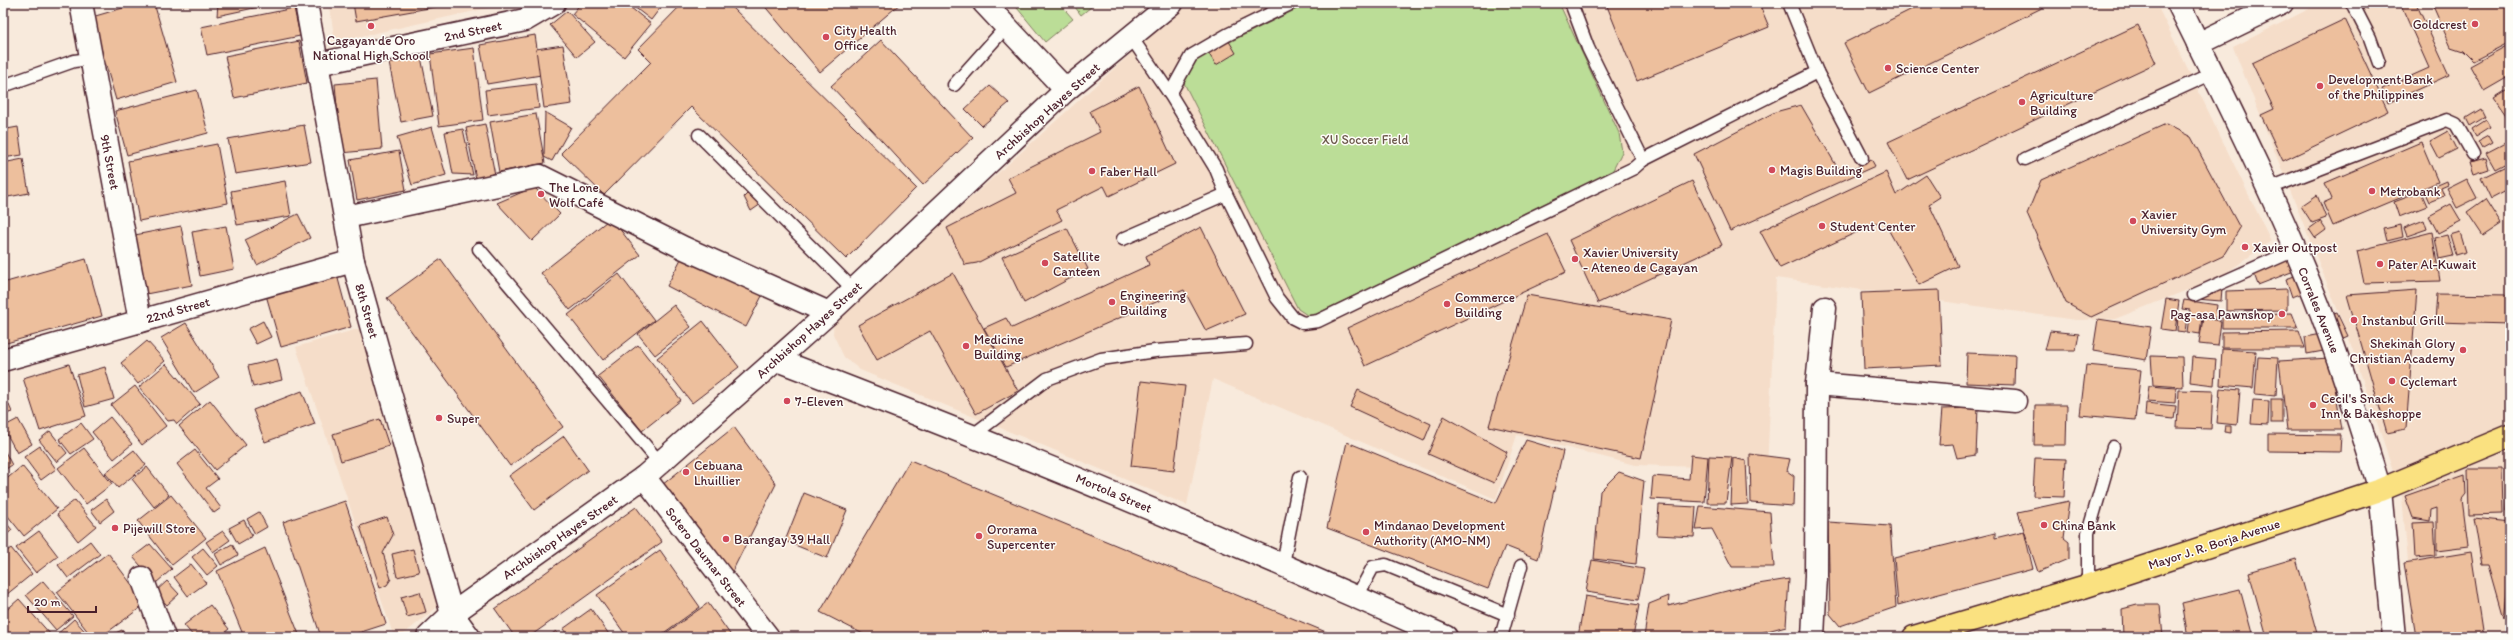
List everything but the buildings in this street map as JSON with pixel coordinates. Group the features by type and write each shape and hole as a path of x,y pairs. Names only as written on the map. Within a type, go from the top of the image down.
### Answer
{"main road":[{"name":"Mayor J. R. Borja Avenue","path":"1914,637 2088,585 2380,490 2510,436"}],"street":[{"name":"9th Street","path":"81,3 90,59 140,321"},
{"name":"8th Street","path":"306,3 353,261 452,614"},
{"name":"2nd Street","path":"318,64 524,20 554,3"},
{"path":"984,3 1066,90"},
{"name":"Archbishop Hayes Street","path":"428,637 452,614 644,478 829,313 1066,90 1172,3"},
{"name":"Corrales Avenue","path":"2178,3 2213,73 2294,250 2321,312 2352,398 2380,490 2394,637"},
{"path":"2198,44 2282,3"},
{"path":"346,217 540,176 684,248 829,313"},
{"name":"22nd Street","path":"3,360 353,261"},
{"path":"1813,637 1816,576 1817,384 1825,308"},
{"name":"Mortola Street","path":"777,360 973,435 1283,564 1446,637"},
{"path":"1817,384 2015,401"},
{"name":"Sotero Daumar Street","path":"644,478 768,637"},
{"path":"142,578 164,637"},
{"path":"452,614 469,637"}],"lane":[{"path":"1170,94 1191,56 1227,35 1292,3"},
{"path":"1571,3 1588,48 1643,160"},
{"path":"1789,3 1817,72 1862,158"},
{"path":"2352,3 2370,38 2379,63"},
{"path":"954,85 1006,27"},
{"path":"1132,37 1170,94 1216,169 1226,194 1277,298 1293,318 1303,323 1318,321 1634,168 1643,160 1817,72"},
{"path":"3,86 74,61 90,59"},
{"path":"2025,159 2213,73"},
{"path":"2267,189 2447,120 2456,124 2473,154"},
{"path":"699,135 854,290"},
{"path":"1123,239 1226,194"},
{"path":"479,249 660,463"},
{"path":"2194,295 2294,250"},
{"path":"973,435 1047,378 1101,359 1155,351 1246,344"},
{"path":"2088,585 2088,533 2113,447"},
{"path":"1283,564 1300,477"},
{"path":"1357,597 1373,567 1386,565 1508,615"},
{"path":"1501,637 1521,566"}],"shaded area":[{"name":"Cagayan de Oro National High School","path":"329,3 511,3 335,42"},
{"name":"Xavier University - Ateneo de Cagayan","path":"1187,3 2156,3 2271,241 2222,276 2115,319 2076,320 1776,278 1767,469 1635,465 1517,435 1496,499 1213,379 1187,505 860,370 844,357 833,334 834,321"},
{"path":"2321,3 2510,3 2510,637 2415,637 2402,497 2348,336 2233,47"},
{"path":"361,328 441,604 400,637 394,637 296,347"}],"green space":[{"path":"1013,3 1059,3 1073,19 1045,42"},
{"path":"1072,3 1096,3 1081,15"},
{"name":"XU Soccer Field","path":"1309,3 1559,3 1619,133 1622,152 1612,172 1310,317 1298,309 1183,81 1189,62"}],"place":[{"name":"Goldcrest","path":"2475,24"},
{"name":"Cagayan de Oro National High School","path":"371,26"},
{"name":"City Health Office","path":"826,37"},
{"name":"Science Center","path":"1888,68"},
{"name":"Development Bank of the Philippines","path":"2320,86"},
{"name":"Agriculture Building","path":"2022,102"},
{"name":"Magis Building","path":"1772,170"},
{"name":"Faber Hall","path":"1092,171"},
{"name":"Metrobank","path":"2372,191"},
{"name":"The Lone Wolf Café","path":"541,194"},
{"name":"Xavier University Gym","path":"2133,221"},
{"name":"Student Center","path":"1822,226"},
{"name":"Xavier Outpost","path":"2245,247"},
{"name":"Xavier University - Ateneo de Cagayan","path":"1575,259"},
{"name":"Satellite Canteen","path":"1045,263"},
{"name":"Pater Al-Kuwait","path":"2380,264"},
{"name":"Engineering Building","path":"1112,302"},
{"name":"Commerce Building","path":"1447,304"},
{"name":"Pag-asa Pawnshop","path":"2282,314"},
{"name":"Instanbul Grill","path":"2354,320"},
{"name":"Medicine Building","path":"966,346"},
{"name":"Shekinah Glory Christian Academy","path":"2463,350"},
{"name":"Cyclemart","path":"2392,381"},
{"name":"7-Eleven","path":"787,401"},
{"name":"Cecil's Snack Inn & Bakeshoppe","path":"2313,405"},
{"name":"Super","path":"439,418"},
{"name":"Cebuana Lhuillier","path":"686,472"},
{"name":"China Bank","path":"2044,525"},
{"name":"Pijewill Store","path":"115,528"},
{"name":"Mindanao Development Authority (AMO-NM)","path":"1366,532"},
{"name":"Ororama Supercenter","path":"979,536"},
{"name":"Barangay 39 Hall","path":"726,539"}]}
